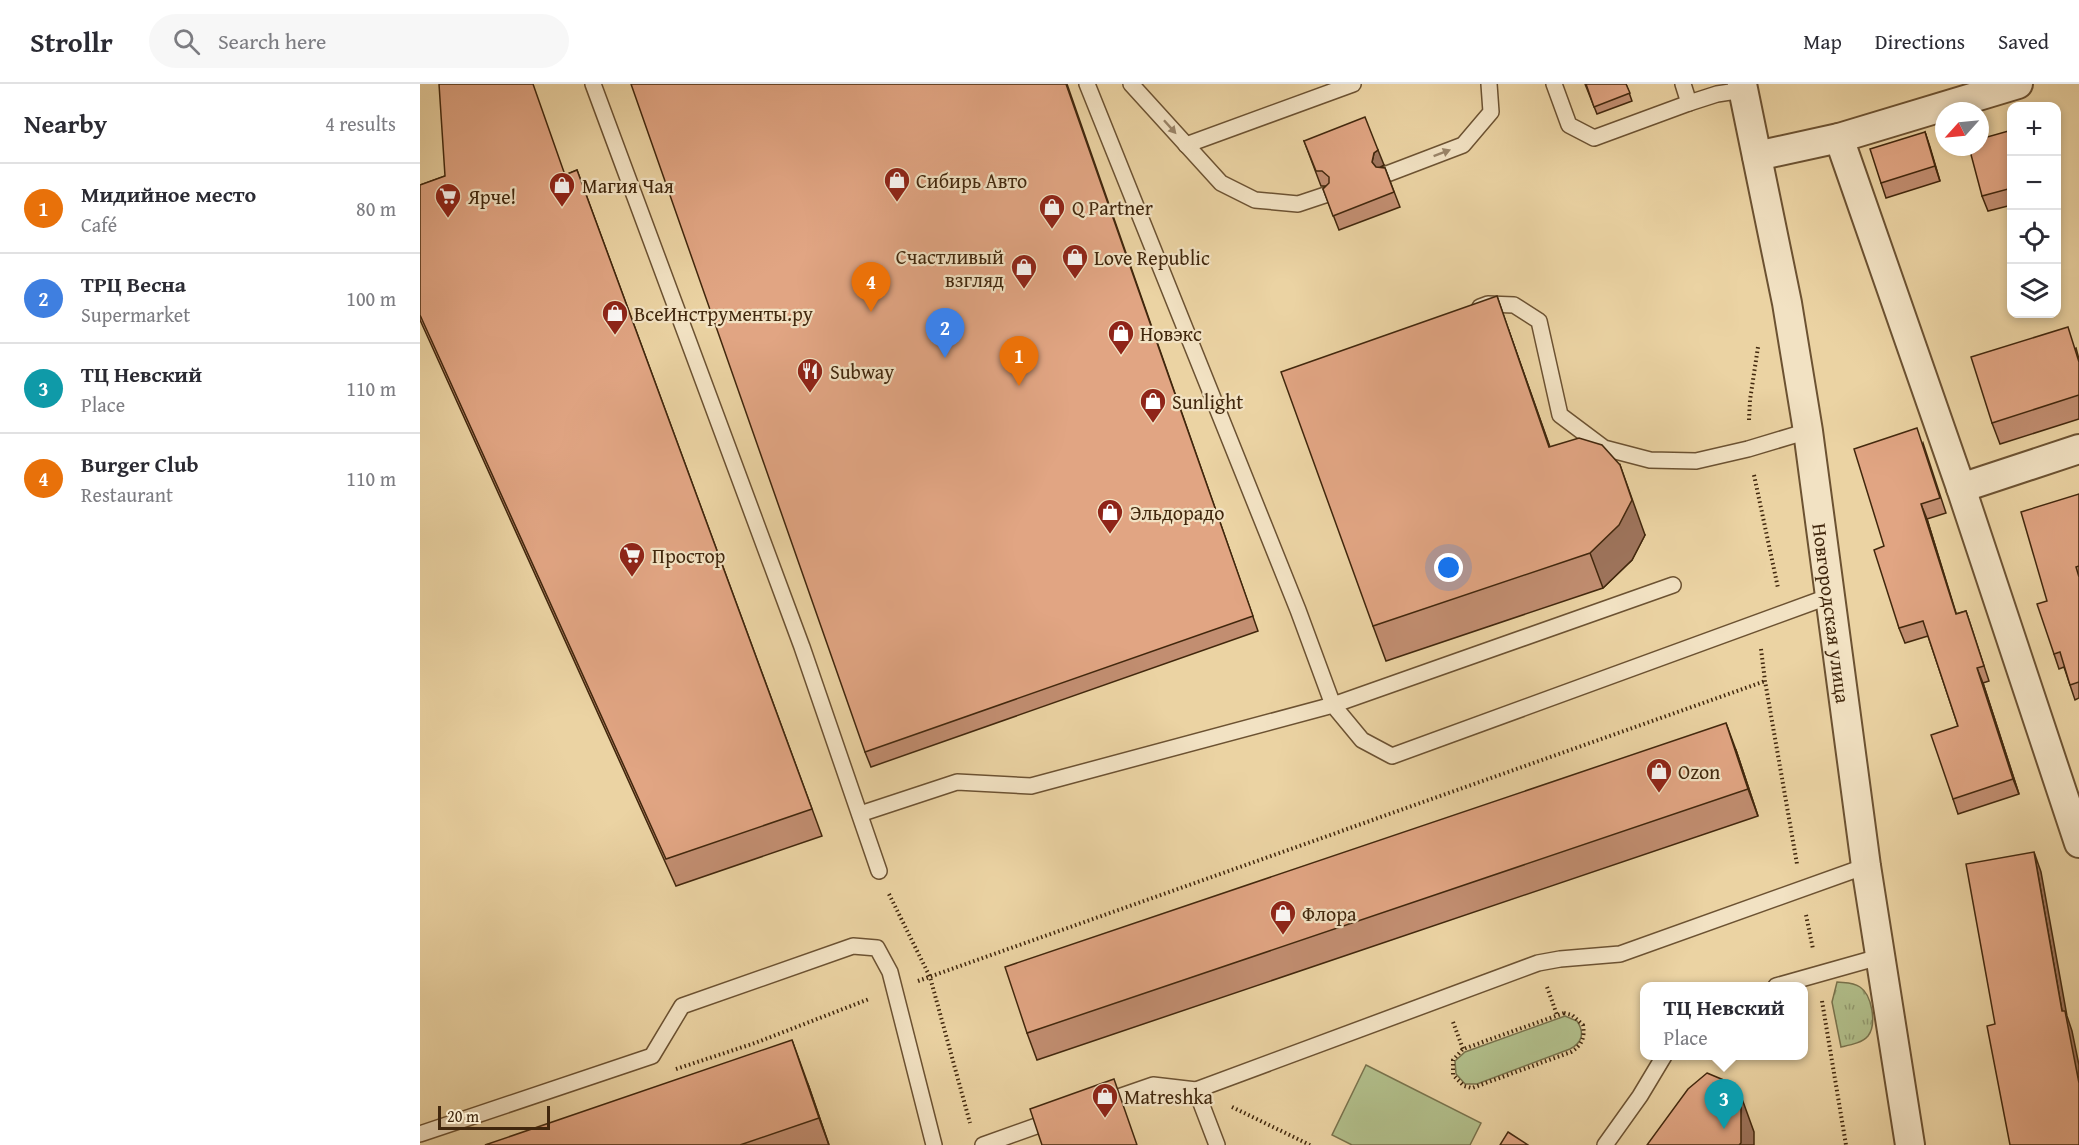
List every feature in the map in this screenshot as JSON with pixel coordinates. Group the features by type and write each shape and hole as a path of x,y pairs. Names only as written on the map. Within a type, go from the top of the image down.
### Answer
{"street":[{"path":"1757,156 1839,138 2018,84"},
{"name":"Новгородская улица","path":"1742,87 1787,303 1808,431 1866,866 1910,1145"},
{"path":"1839,138 1961,488 2079,843"},
{"path":"1961,488 2079,449"}],"lane":[{"path":"593,84 802,647 879,871"},
{"path":"1087,84 1293,599 1333,705 1362,740 1392,756 1830,596"},
{"path":"1131,84 1221,183 1255,200 1299,204 1325,195"},
{"path":"1186,145 1353,84"},
{"path":"1387,174 1463,145 1491,112 1489,84"},
{"path":"1554,84 1569,125 1594,138 1689,103 1742,87"},
{"path":"1683,84 1689,103"},
{"path":"1466,313 1488,304 1514,305 1539,321 1560,415 1604,448 1650,460 1696,461 1748,449 1808,431"},
{"path":"860,814 957,782 1031,786 1333,705 1673,585"},
{"path":"1090,1107 1154,1085 1196,1090 1538,963 1620,954 1866,866"},
{"path":"420,1134 652,1056 682,1006 853,946 877,948 891,972 934,1145"},
{"path":"1793,982 1879,957"},
{"path":"1605,1145 1640,1096 1662,1060"},
{"path":"1196,1090 1217,1145"},
{"path":"978,1139 1068,1115"}],"path":[{"path":"676,1069 755,1043 895,989 1765,681"},
{"path":"879,871 930,977 978,1139"},
{"path":"1557,1015 1572,1015 1583,1026 1585,1033 1583,1041 1571,1052 1477,1086 1464,1086 1453,1075 1453,1060 1463,1049 1557,1015"},
{"path":"1196,1090 1310,1145"}],"green space":[{"path":"1837,982 1855,984 1860,987 1868,996 1873,1017 1868,1036 1856,1043 1841,1047 1832,1002"},
{"path":"1565,1016 1577,1021 1581,1030 1580,1041 1574,1047 1477,1084 1465,1084 1456,1074 1455,1061 1465,1052"},
{"path":"1366,1065 1481,1123 1470,1145 1352,1145 1332,1135"}],"building":[{"name":"Простор","path":"439,84 533,84 565,175 577,170 812,809 666,859 420,315 420,185 445,176"},
{"path":"631,84 1066,84 1253,616 865,752"},
{"path":"1586,84 1626,84 1630,93 1594,107"},
{"path":"1365,117 1378,150 1374,153 1372,162 1376,167 1385,168 1394,192 1333,216 1323,189 1329,183 1329,177 1322,171 1316,171 1304,141"},
{"path":"2007,131 2007,189 1982,196 1971,156 1989,156 1989,136"},
{"path":"1925,132 1935,166 1881,183 1870,149"},
{"path":"1497,296 1549,447 1579,438 1602,445 1620,465 1632,500 1619,525 1590,553 1373,626 1281,372"},
{"path":"2068,327 2079,362 2079,395 1992,423 1971,357"},
{"path":"1917,428 1940,498 1921,504 1956,614 1966,611 1984,666 1977,668 2013,779 1953,799 1931,735 1958,726 1923,621 1899,628 1874,550 1884,546 1854,449"},
{"path":"2079,494 2079,566 2076,567 2079,577 2079,682 2070,685 2060,652 2054,654 2037,604 2047,601 2021,512"},
{"path":"1726,723 1748,789 1027,1033 1005,967"},
{"path":"2034,852 2062,1011 2065,1011 2079,1083 2079,1145 2010,1145 1987,1026 1995,1024 1966,864"},
{"path":"792,1040 819,1118 740,1145 485,1145"},
{"path":"1707,1073 1726,1081 1741,1096 1741,1143 1739,1145 1647,1145 1688,1089"},
{"path":"1114,1079 1137,1145 1042,1145 1030,1109"},
{"path":"1508,1132 1528,1145 1500,1145"}],"place":[{"name":"Сибирь Авто","path":"897,203"},
{"name":"Магия Чая","path":"562,208"},
{"name":"Ярче!","path":"448,219"},
{"name":"Q Partner","path":"1052,230"},
{"name":"Love Republic","path":"1075,280"},
{"name":"Счастливый взгляд","path":"1024,290"},
{"name":"Burger Club","path":"871,312"},
{"name":"ВсеИнструменты.ру","path":"615,336"},
{"name":"Новэкс","path":"1121,356"},
{"name":"ТРЦ Весна","path":"945,358"},
{"name":"Мидийное место","path":"1019,386"},
{"name":"Subway","path":"810,394"},
{"name":"Sunlight","path":"1153,424"},
{"name":"Эльдорадо","path":"1110,535"},
{"name":"Простор","path":"632,578"},
{"name":"Ozon","path":"1659,794"},
{"name":"Флора","path":"1283,936"},
{"name":"Matreshka","path":"1105,1119"},
{"name":"ТЦ Невский","path":"1724,1129"}]}
